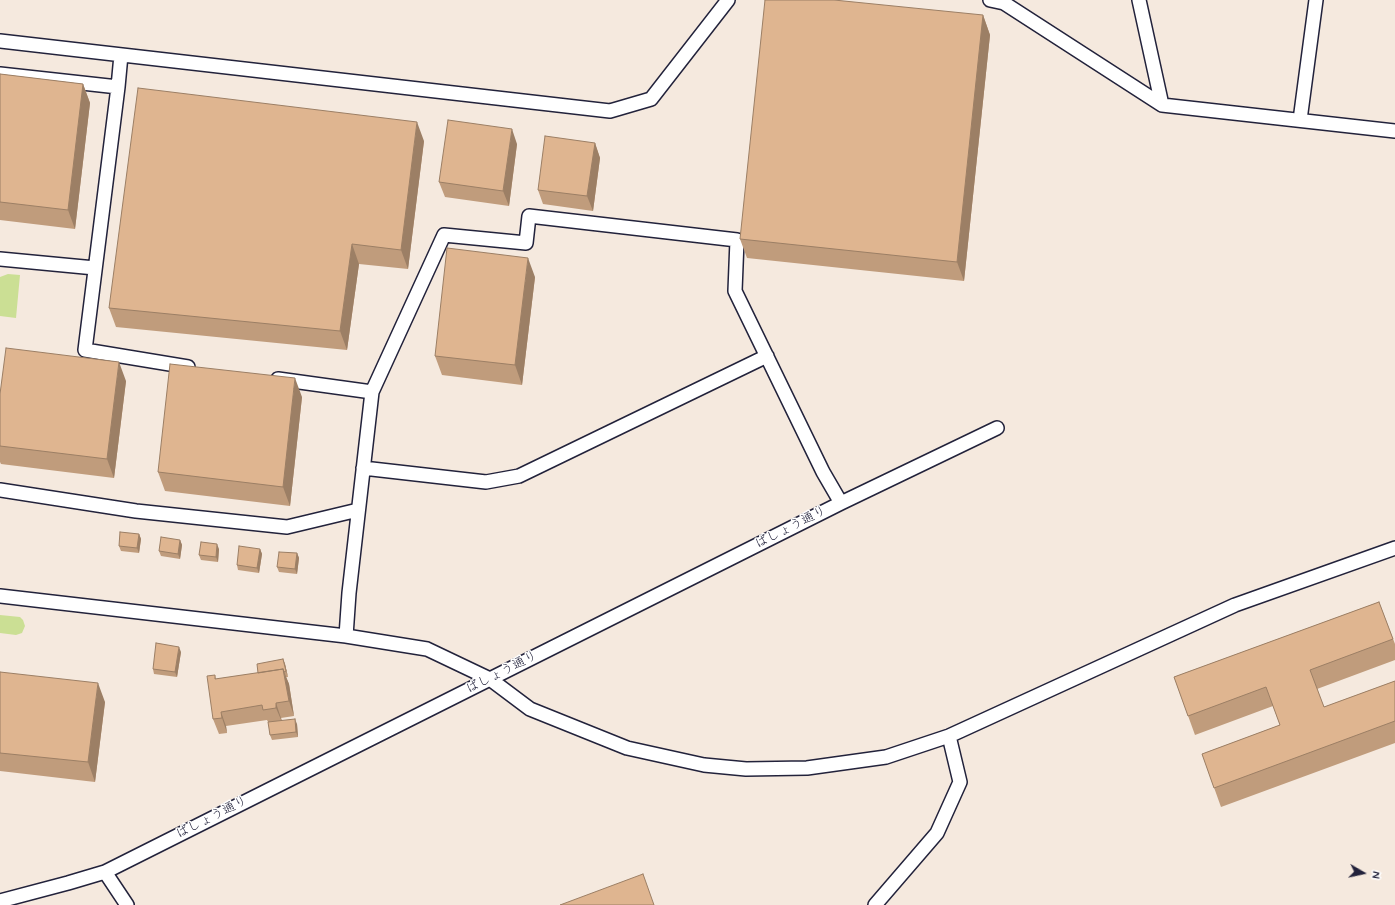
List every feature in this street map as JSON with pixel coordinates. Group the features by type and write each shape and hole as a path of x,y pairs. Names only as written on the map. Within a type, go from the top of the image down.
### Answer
{"lane":[{"path":"0,41 610,111 651,99 728,0"},
{"path":"990,0 1004,3 1162,105 1395,131"},
{"path":"1139,0 1162,105"},
{"path":"1300,120 1316,0"},
{"path":"121,55 85,350 157,363 203,369"},
{"path":"0,74 118,87"},
{"path":"346,636 349,593 372,392 444,235 526,243 529,216 737,240 735,291 823,472 841,503"},
{"path":"0,259 95,268"},
{"path":"363,468 486,482 519,476 767,356"},
{"path":"264,377 372,392"},
{"name":"ばしょう通り","path":"0,901 68,884 105,872 841,503 997,428"},
{"path":"0,490 136,511 287,527 358,510"},
{"path":"0,596 346,636 427,649 490,679 530,709 627,748 704,765 746,769 807,768 886,757 948,736 1235,605 1395,548"},
{"path":"875,905 937,834 960,782 948,736"},
{"path":"105,872 126,905"}],"shaded area":[{"path":"0,0 1395,0 1395,905 0,905"}],"green space":[{"path":"8,274 20,275 16,318 0,316 0,277"},
{"path":"0,615 20,617 25,626 22,633 16,635 0,633"}],"building":[{"path":"765,0 834,0 983,15 957,262 740,239"},
{"path":"0,74 83,84 68,210 0,202"},
{"path":"138,88 417,122 401,250 352,244 340,331 109,308"},
{"path":"448,120 512,129 503,191 439,182"},
{"path":"545,136 595,143 587,196 538,190"},
{"path":"447,248 528,258 515,365 435,356"},
{"path":"6,348 119,362 107,459 0,446 0,394"},
{"path":"170,364 295,378 283,487 158,472"},
{"path":"120,532 139,534 137,548 119,546"},
{"path":"161,537 180,540 178,554 159,551"},
{"path":"201,542 217,544 216,557 199,555"},
{"path":"239,546 260,549 257,568 237,565"},
{"path":"279,552 297,553 295,569 277,567"},
{"path":"1379,602 1393,639 1310,670 1324,707 1395,681 1395,721 1214,788 1202,754 1280,725 1266,687 1188,716 1174,677"},
{"path":"156,643 179,647 175,672 153,669"},
{"path":"283,659 286,671 284,672 283,669 258,673 257,664"},
{"path":"283,669 289,701 276,703 276,708 263,710 262,705 221,712 222,718 213,719 207,676 215,675 215,679"},
{"path":"0,672 98,683 88,762 0,753"},
{"path":"295,719 296,732 270,735 268,722"},
{"path":"643,874 654,905 560,905"}]}
